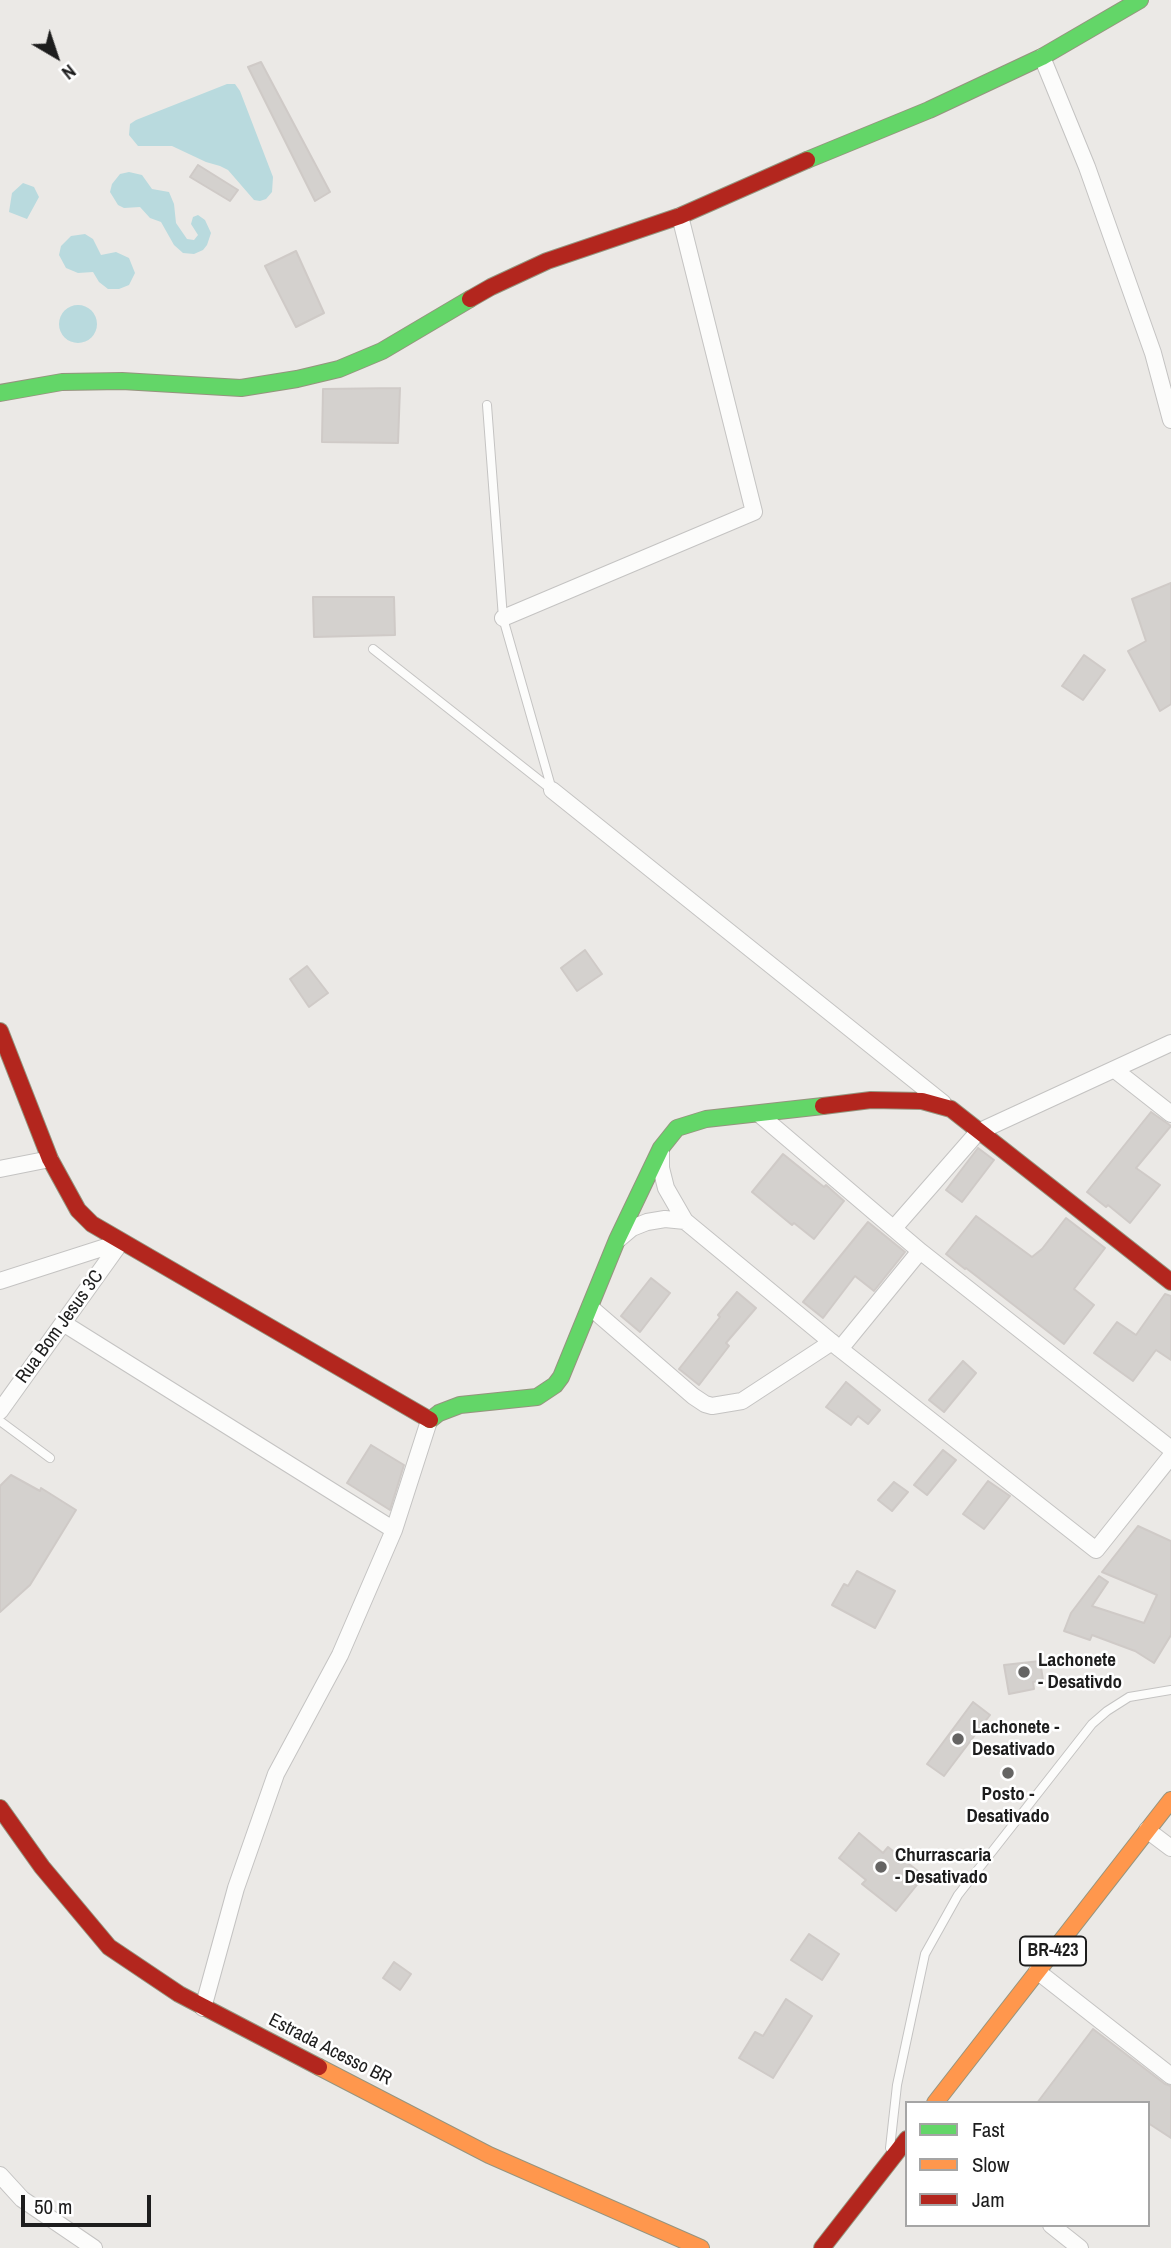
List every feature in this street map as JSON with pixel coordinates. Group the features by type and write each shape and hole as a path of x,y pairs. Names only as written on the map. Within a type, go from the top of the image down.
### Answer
{"street":[{"path":"0,393 62,382 110,381 241,388 326,373 383,351 491,287 547,261 680,216 929,110 1042,57 1140,0"},
{"path":"1042,57 1087,167 1153,353 1171,419"},
{"path":"503,618 754,512 680,216"},
{"path":"552,790 978,1132 1171,1282"},
{"path":"0,1031 7,1070 78,1210 92,1224 429,1420"},
{"path":"894,1228 978,1132 1171,1042"},
{"path":"1115,1070 1171,1114"},
{"path":"203,2008 236,1888 276,1773 340,1655 394,1530 429,1420 460,1405 537,1397 555,1385 561,1377 617,1240 661,1148 677,1128 706,1119 871,1100 922,1101 951,1109"},
{"path":"758,1114 920,1251 1171,1449"},
{"path":"661,1148 661,1168 666,1188 685,1221 836,1345 1096,1550 1171,1456"},
{"path":"0,1169 50,1159"},
{"path":"617,1240 632,1228 647,1222 665,1219 685,1221"},
{"path":"0,1281 121,1242"},
{"name":"Rua Bom Jesus 3C","path":"0,1411 121,1242"},
{"path":"590,1307 705,1404 712,1406 742,1401 836,1345 920,1251"},
{"path":"63,1323 394,1530"},
{"name":"BR-423","path":"937,2101 1171,1800"},
{"name":"Estrada Acesso BR","path":"0,1808 49,1875 109,1947 141,1970 203,2008 489,2155 701,2248"},
{"path":"1147,1830 1171,1848"},
{"path":"1037,1971 1171,2076"},
{"path":"822,2248 905,2142"},
{"path":"0,2175 22,2199 94,2248"},
{"path":"1054,2227 1080,2248"}],"lane":[{"path":"487,405 503,618 552,790"},
{"path":"373,649 552,790"},
{"path":"0,1421 50,1458"},
{"path":"888,2163 897,2085 925,1954 958,1895 1092,1724 1129,1697 1171,1690"}],"water":[{"path":"227,84 235,84 240,91 273,177 272,192 260,201 254,200 228,170 172,146 138,146 129,135 130,124 136,120"},
{"path":"129,172 142,175 152,189 169,192 174,204 176,223 187,239 194,240 198,235 191,224 193,217 198,215 205,220 211,233 203,250 194,254 183,253 174,245 161,222 150,218 140,207 124,208 118,205 110,192 112,184 120,174"},
{"path":"23,183 34,187 39,197 27,219 9,212 12,193"},
{"path":"85,234 93,239 101,255 116,252 129,258 135,273 129,285 108,289 99,282 93,272 78,273 66,268 59,255 61,246 71,236"},
{"path":"78,305 91,311 97,324 91,337 78,343 65,337 59,324 65,311"}],"building":[{"path":"261,62 330,192 315,201 248,67"},
{"path":"198,165 238,190 230,201 190,177"},
{"path":"296,251 324,313 296,327 265,266"},
{"path":"400,388 398,443 322,442 323,389"},
{"path":"1171,583 1171,704 1160,711 1128,651 1146,641 1132,599"},
{"path":"313,597 394,597 395,635 314,637"},
{"path":"1084,655 1105,670 1083,700 1062,686"},
{"path":"585,950 602,974 577,991 561,968"},
{"path":"307,966 328,993 309,1007 290,979"},
{"path":"1151,1112 1171,1126 1136,1168 1160,1185 1130,1223 1087,1192"},
{"path":"978,1148 994,1160 962,1202 946,1190"},
{"path":"783,1154 844,1201 814,1239 794,1223 792,1225 752,1192"},
{"path":"976,1216 1032,1257 1042,1249 1066,1218 1105,1248 1074,1289 1094,1305 1064,1344 946,1254"},
{"path":"868,1222 905,1252 874,1291 855,1276 823,1318 803,1302"},
{"path":"651,1278 670,1293 640,1332 621,1316"},
{"path":"737,1292 756,1308 726,1343 729,1346 699,1385 679,1369"},
{"path":"1165,1294 1171,1296 1171,1360 1156,1350 1133,1381 1094,1353 1117,1322 1136,1335"},
{"path":"963,1361 976,1373 944,1412 929,1400"},
{"path":"846,1382 880,1410 868,1424 858,1416 851,1425 826,1407"},
{"path":"371,1445 404,1465 390,1510 347,1483"},
{"path":"943,1450 956,1460 927,1495 914,1485"},
{"path":"11,1475 40,1491 41,1488 76,1510 30,1585 0,1612 0,1486"},
{"path":"988,1481 1010,1496 984,1529 963,1514"},
{"path":"894,1482 908,1492 892,1511 878,1500"},
{"path":"1138,1526 1171,1541 1171,1635 1154,1663 1135,1651 1092,1635 1090,1640 1064,1631 1071,1613 1099,1576 1108,1582 1092,1606 1144,1623 1157,1595 1102,1572"},
{"path":"857,1571 895,1591 875,1628 832,1605 844,1584 848,1586"},
{"name":"Lachonete - Desativdo","path":"1040,1661 1043,1680 1033,1682 1034,1689 1009,1694 1004,1665"},
{"name":"Lachonete - Desativado","path":"973,1702 990,1715 944,1776 927,1764"},
{"name":"Churrascaria - Desativado","path":"859,1833 883,1853 888,1847 924,1876 896,1911 862,1884 866,1880 839,1858"},
{"path":"809,1934 839,1954 822,1980 791,1960"},
{"path":"394,1962 411,1974 400,1990 383,1978"},
{"path":"786,1999 812,2016 773,2078 739,2058 755,2032 763,2036"},
{"path":"1093,2029 1171,2086 1171,2138 1150,2124 1150,2101 1039,2101"}],"traffic: fast":[{"path":"807,160 929,110 1042,57 1140,0"},
{"path":"0,393 62,382 122,381 241,388 297,379 339,369 382,351 470,299"},
{"path":"430,1420 439,1413 460,1405 537,1397 555,1385 561,1377 617,1240 661,1148 677,1128 706,1119 823,1106"}],"traffic: slow":[{"path":"937,2101 1171,1800"},
{"path":"319,2067 489,2155 701,2248"}],"traffic: jam":[{"path":"470,299 547,261 680,216 807,160"},
{"path":"0,1031 50,1159 78,1210 92,1224 430,1420"},
{"path":"823,1106 871,1100 922,1101 951,1109 1171,1282"},
{"path":"0,1808 42,1867 109,1947 179,1994 319,2067"},
{"path":"822,2248 905,2142"}],"place":[{"name":"Lachonete - Desativdo","path":"1024,1672"},
{"name":"Lachonete - Desativado","path":"958,1739"},
{"name":"Posto - Desativado","path":"1008,1773"},
{"name":"Churrascaria - Desativado","path":"881,1867"}]}
